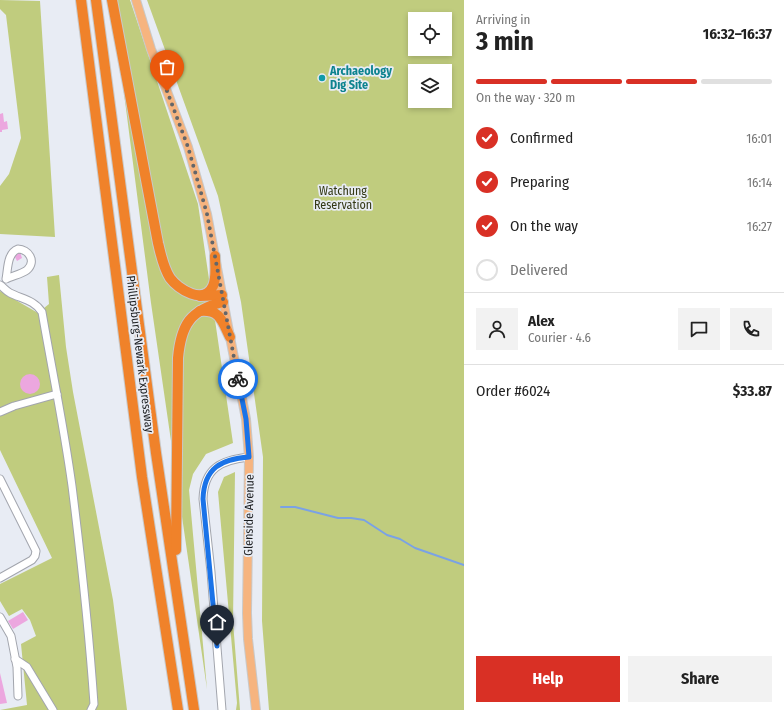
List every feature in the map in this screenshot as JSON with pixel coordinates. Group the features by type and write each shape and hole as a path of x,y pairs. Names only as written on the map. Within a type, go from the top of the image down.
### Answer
{"highway":[{"name":"Phillipsburg-Newark Expressway","path":"81,0 142,477 178,710"},
{"name":"Phillipsburg-Newark Expressway","path":"96,0 155,445 194,710"},
{"path":"112,0 158,243 167,273 175,284 188,292 199,296 223,298"},
{"path":"199,296 208,292 214,284 215,256"},
{"path":"182,624 176,541 178,358 181,339 191,318 223,298"},
{"path":"200,311 206,310 216,313 222,320 230,337"}],"main road":[{"name":"Glenside Avenue","path":"136,0 151,50 188,147 207,214 246,419 249,457 247,614 248,639 256,710"}],"street":[{"path":"2,283 10,293 31,301 37,305 42,312 72,485 88,625 94,704 91,710"},
{"path":"0,412 14,406 57,394"},
{"path":"222,710 203,489 210,472 217,466 232,459 249,457"},
{"path":"0,479 36,551 32,560 0,578"},
{"path":"0,618 11,636 17,667 18,696"},
{"path":"15,659 28,667 53,710"}],"green space":[{"path":"0,0 40,1 55,237 0,234 0,186 9,174 21,138 6,15 0,9"},
{"path":"112,0 130,0 198,204 233,443 206,454 193,474 189,490 207,689 151,303"},
{"name":"Watchung Reservation","path":"147,0 464,0 464,710 269,710 262,621 263,457 241,302 218,196"},
{"path":"59,275 66,347 73,392 113,600 127,710 0,710 27,705 21,644 36,636 30,620 22,609 9,616 0,601 0,584 52,558 0,450 0,291 38,313 49,304 47,277"},
{"path":"235,472 233,622 240,710 236,710 237,703 218,492 224,477"}],"building":[{"path":"3,113 4,122 7,121 8,129 0,132 0,114"},
{"path":"20,252 22,258 17,261 14,255"},
{"path":"30,374 37,377 40,384 37,391 30,394 23,391 20,384 23,377"},
{"path":"23,612 28,620 13,629 8,621"},
{"path":"0,673 7,703 0,704"}],"waterway":[{"path":"281,507 295,507 338,518 364,520 387,535 400,539 415,548 464,565"}],"way so far":[{"path":"167,91 188,147 207,214 238,379"}],"place":[{"name":"Archaeology Dig Site","path":"322,78"}],"route":[{"path":"217,646 203,489 210,472 217,466 232,459 249,457 246,419 238,379"}]}
